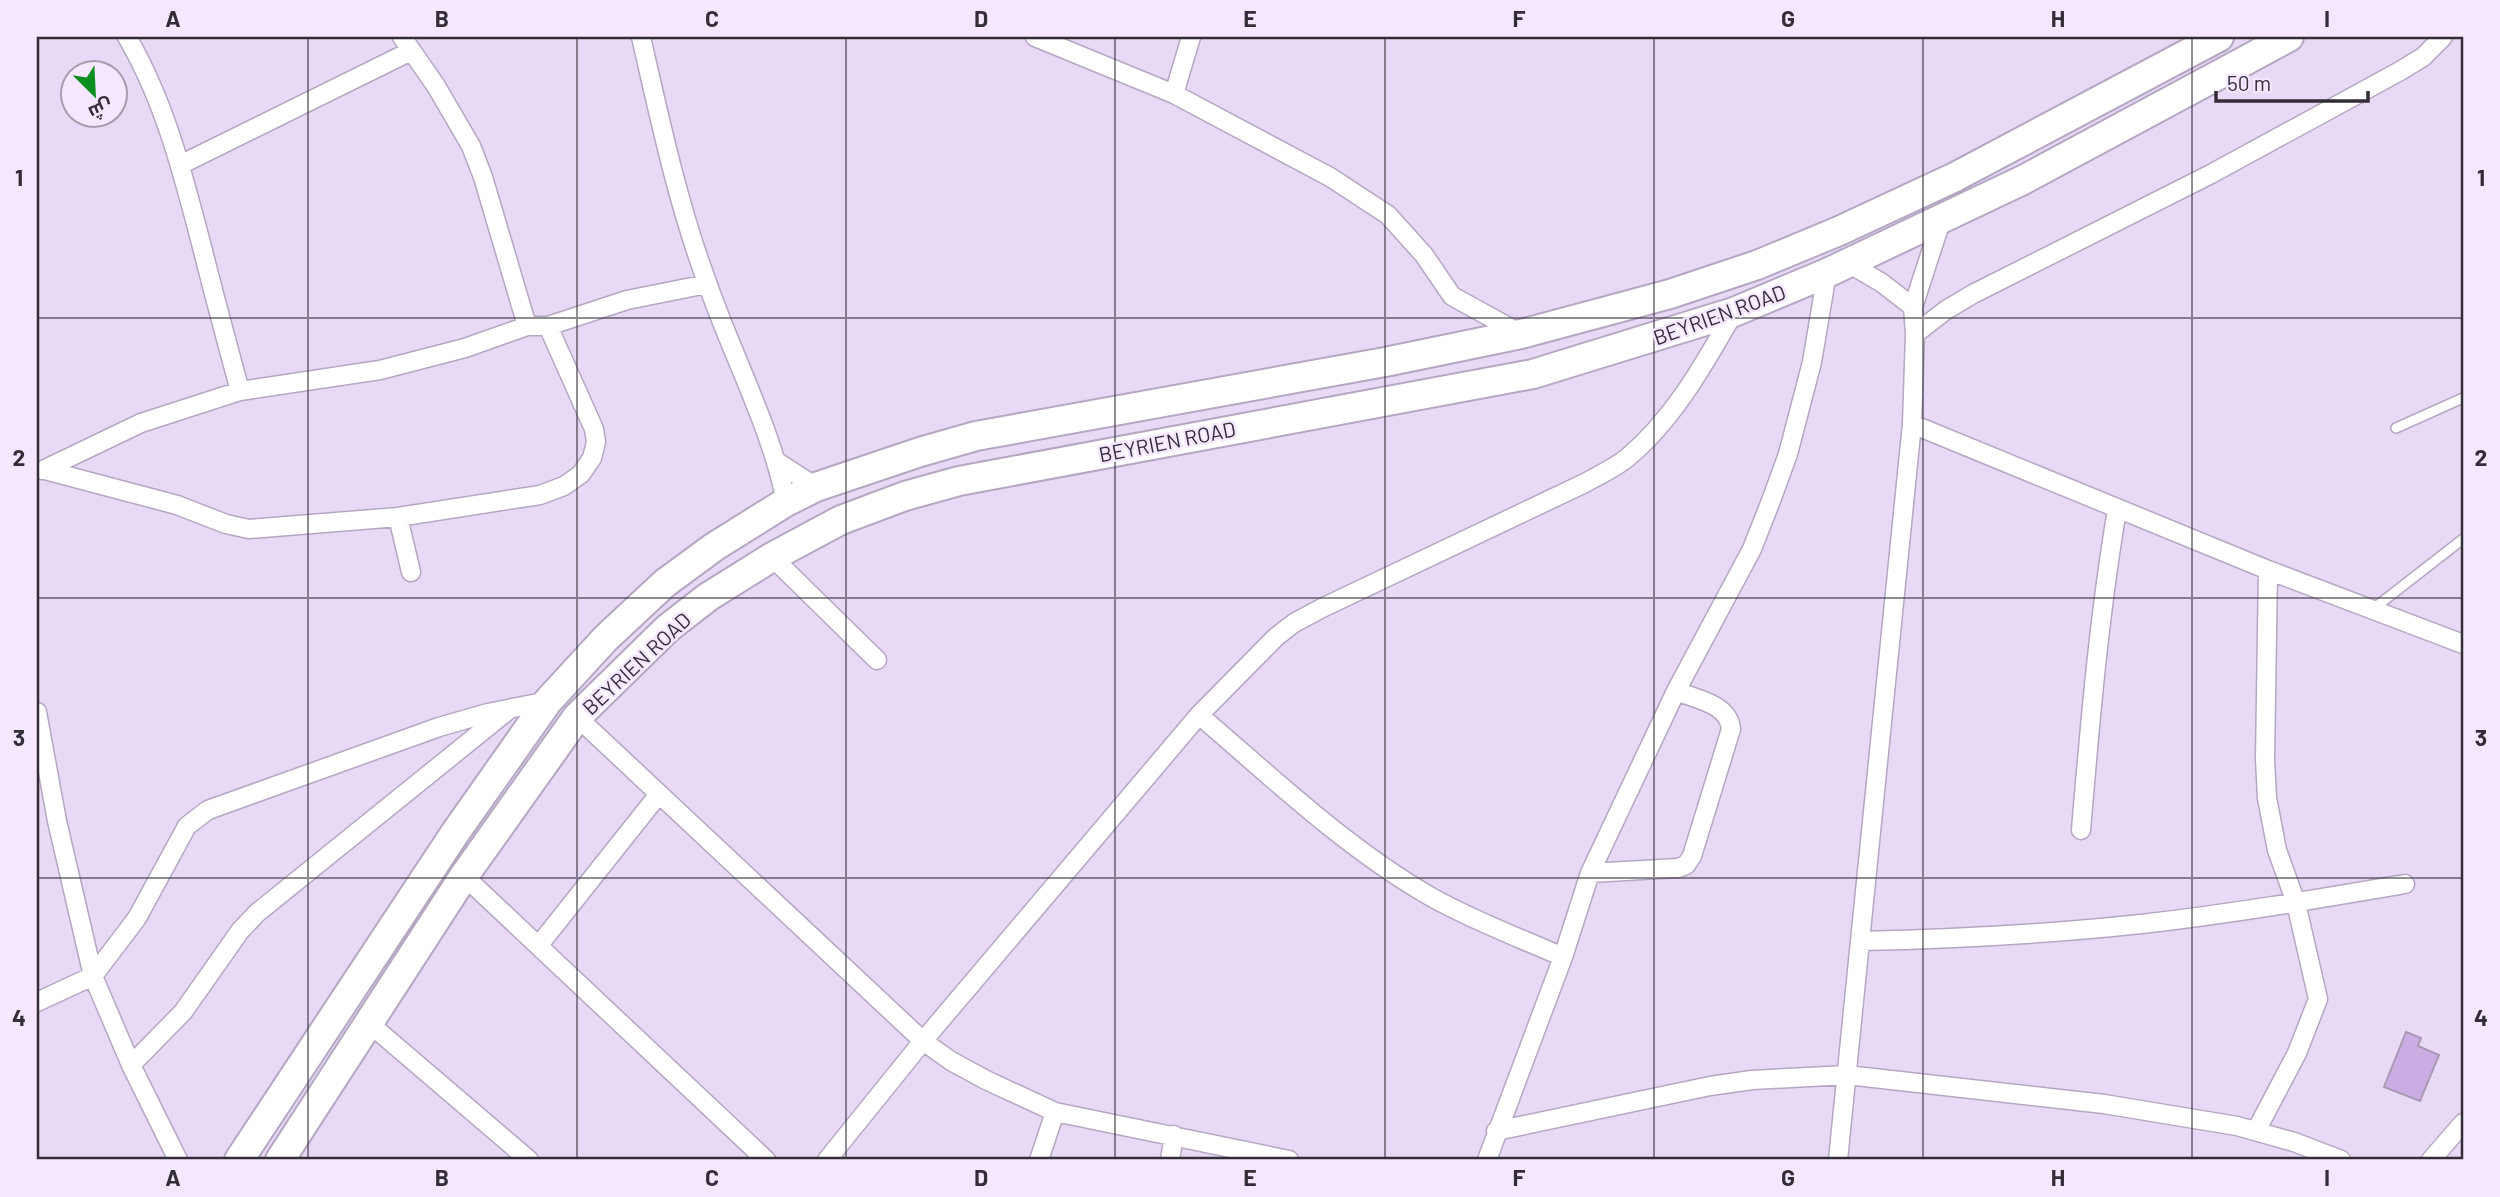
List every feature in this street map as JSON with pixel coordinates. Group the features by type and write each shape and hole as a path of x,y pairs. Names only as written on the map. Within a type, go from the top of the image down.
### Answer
{"main road":[{"name":"BEYRIEN ROAD","path":"240,1160 455,833 548,701 606,638 665,583 715,547 786,502 816,487 976,436 1385,362 1521,334 1720,278 1839,231 1955,177 2219,37"},
{"name":"BEYRIEN ROAD","path":"280,1160 464,876 578,718 668,628 708,597 772,557 841,520 905,496 959,481 1533,374 1734,312 1838,268 2022,180 2289,37"}],"street":[{"path":"127,37 148,77 180,165 240,391"},
{"path":"641,37 668,154 707,284 776,461 786,502"},
{"path":"1034,37 1174,94 1330,177 1388,215 1424,255 1452,296 1521,334"},
{"path":"1174,94 1191,37"},
{"path":"1915,334 1946,310 1973,294 2199,180 2400,71 2423,57 2443,37"},
{"path":"180,165 407,44 436,86 471,146 483,177 527,326"},
{"path":"1838,1160 1912,424 1915,334 1913,307 1942,218"},
{"path":"1486,1160 1563,957 1590,873 1676,691 1752,549 1788,454 1838,268 1882,283 1913,307"},
{"path":"41,471 141,423 240,391 380,370 465,348 527,326 548,326 627,300 707,284"},
{"path":"827,1160 923,1041 1199,715 1276,637 1294,623 1585,483 1625,460 1650,437 1681,398 1734,312"},
{"path":"41,471 132,492 177,505 226,524 249,529 398,517 540,495 564,486 581,474 592,458 596,442 594,429 548,326"},
{"path":"1912,424 2117,510 2463,644"},
{"path":"776,461 816,487"},
{"path":"2081,830 2095,663 2117,510"},
{"path":"398,517 411,572"},
{"path":"772,557 877,660"},
{"path":"2257,1129 2297,1053 2318,999 2296,903 2277,850 2267,799 2265,759 2268,570"},
{"path":"1590,873 1678,868 1686,865 1692,856 1731,729 1727,713 1676,691"},
{"path":"37,1002 93,976 137,918 182,833 197,816 439,727 548,701"},
{"path":"131,1066 183,1012 240,931 257,913 509,709"},
{"path":"37,712 57,821 93,976 131,1066 178,1160"},
{"path":"1199,715 1335,831 1405,881 1467,915 1563,957"},
{"path":"578,718 923,1041 951,1061 1055,1112 1289,1160"},
{"path":"539,945 659,794"},
{"path":"464,876 766,1160"},
{"path":"1860,941 1993,936 2141,924 2296,903 2405,884"},
{"path":"370,1024 527,1160"},
{"path":"1496,1131 1710,1086 1752,1080 1847,1075 2104,1104 2257,1129 2341,1160"},
{"path":"2431,1160 2460,1126 2463,1105"},
{"path":"1039,1160 1055,1112"},
{"path":"1170,1160 1174,1135"}],"lane":[{"path":"2396,428 2463,398"},
{"path":"2373,610 2463,540"}],"building":[{"path":"2406,1032 2421,1038 2418,1046 2439,1055 2420,1101 2384,1087"}]}
